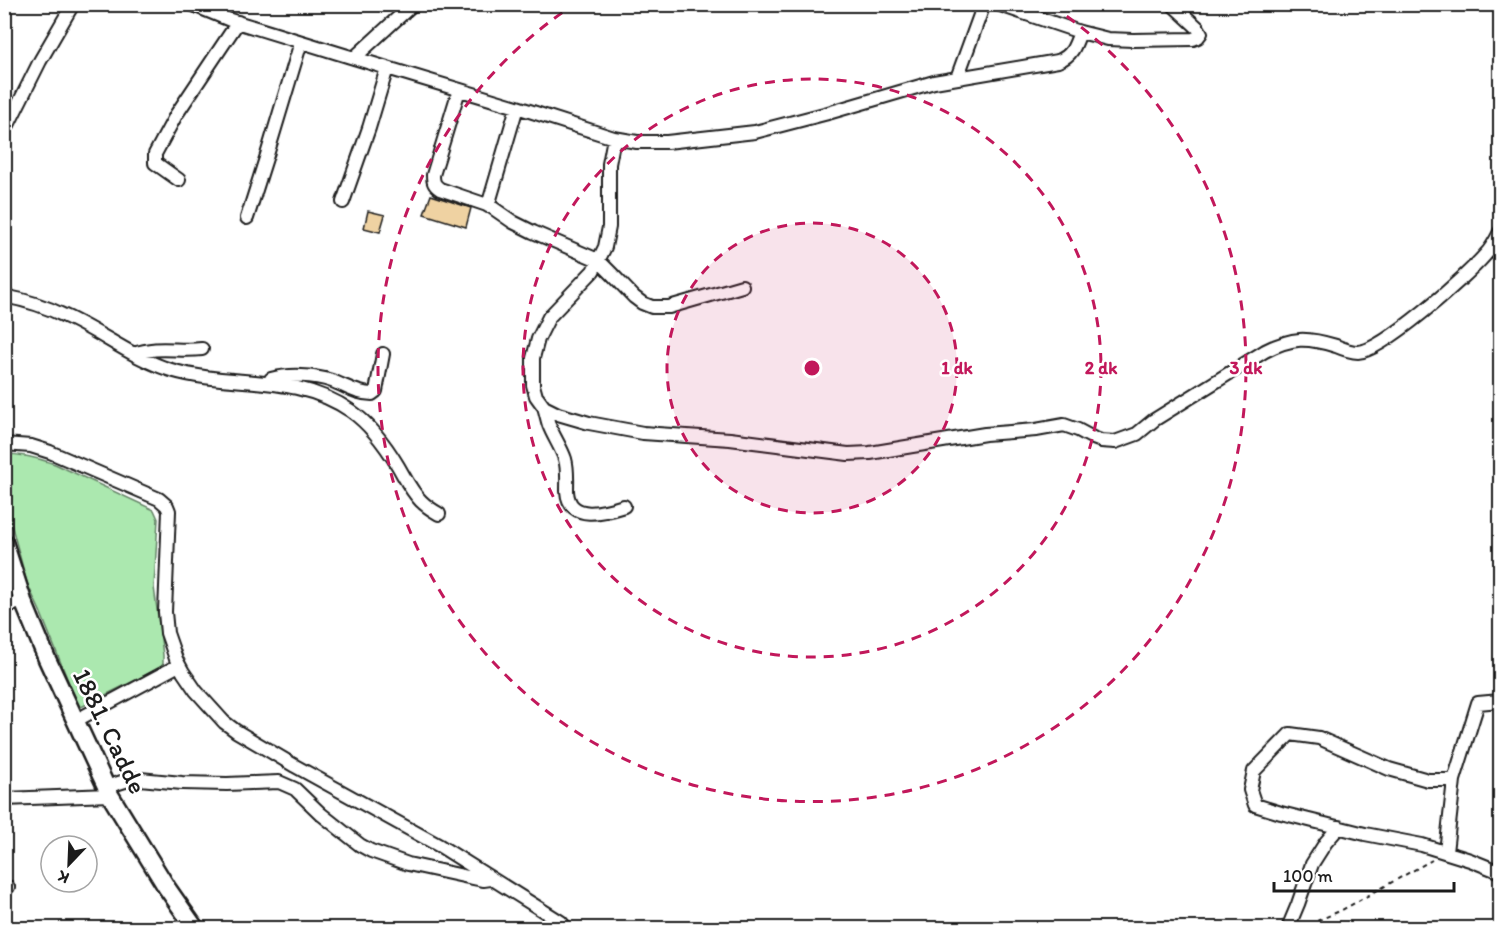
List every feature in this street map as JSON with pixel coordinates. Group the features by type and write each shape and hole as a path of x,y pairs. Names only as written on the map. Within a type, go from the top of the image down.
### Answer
{"street":[{"path":"4,133 40,61 73,4"},
{"path":"191,4 301,42 614,138 637,142 667,142 755,132 934,82 1058,61 1067,58 1080,32"},
{"path":"354,58 413,4"},
{"path":"957,78 984,4"},
{"path":"997,4 1108,39 1193,39 1198,37 1201,33 1198,28 1172,4"},
{"path":"179,180 155,163 155,154 176,115 238,22"},
{"path":"247,218 301,42"},
{"path":"343,202 387,68"},
{"path":"459,90 433,175 433,182 440,189 488,206 533,232 598,260 634,297 652,307 669,307 742,286"},
{"path":"488,206 517,107"},
{"path":"614,138 609,164 609,227 605,247 593,271 549,317 538,339 533,358 532,385 544,407 549,425 565,458 567,491 571,505 584,512 592,513 624,506"},
{"path":"544,407 558,414 589,423 642,433 730,439 848,454 870,453 984,434 1036,430 1064,425 1101,441 1116,442 1137,434 1154,420 1265,351 1285,342 1309,340 1356,352 1378,345 1409,323 1475,267 1494,244 1500,232"},
{"path":"4,296 65,316 134,354 172,370 297,387 333,400 364,422 376,435 419,499 439,514"},
{"path":"134,354 156,349 202,349"},
{"path":"264,382 283,376 314,378 331,381 360,393 372,394 376,391 383,354"},
{"path":"4,444 31,446 50,452 159,499 170,511 165,612 167,633 179,664 196,691 224,722 295,766 440,846 561,922 566,928"},
{"name":"1881. Cadde","path":"4,542 23,601 108,791 167,888 195,928"},
{"path":"4,607 23,601"},
{"path":"75,721 179,664"},
{"path":"1446,852 1454,780 1478,703 1500,701"},
{"path":"1454,780 1428,780 1389,769 1319,738 1290,734 1254,771 1250,790 1255,805 1365,834 1422,845 1500,872"},
{"path":"286,785 295,766"},
{"path":"4,798 108,791 124,781 140,779 182,783 279,783 295,789 321,814 371,851 408,864 483,880 491,879"},
{"path":"1288,928 1312,864 1339,827"}],"path":[{"path":"1301,928 1342,910 1446,852"}],"green space":[{"path":"4,454 30,457 55,464 154,510 158,519 154,587 163,664 160,668 79,708 27,583 5,501"}],"building":[{"path":"431,195 471,208 466,227 424,214"},
{"path":"368,211 385,215 380,232 364,228"}]}
